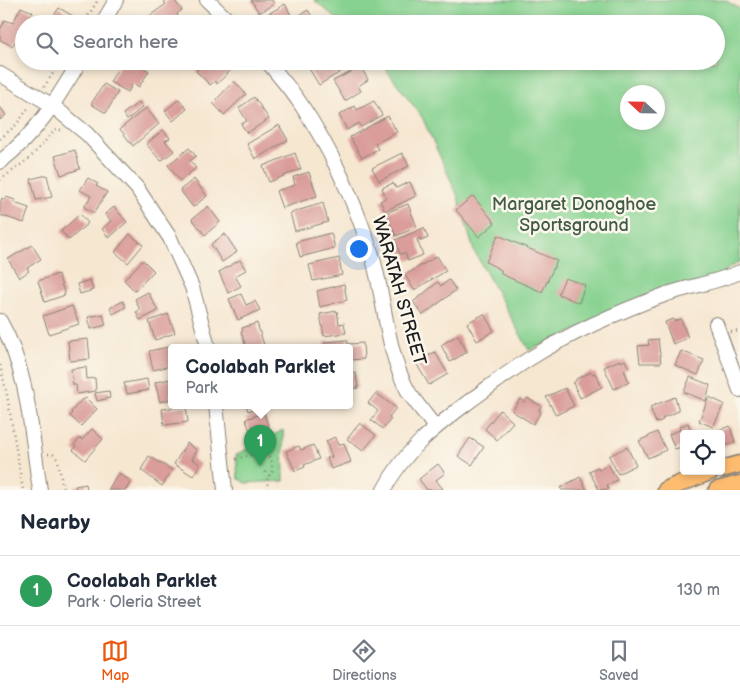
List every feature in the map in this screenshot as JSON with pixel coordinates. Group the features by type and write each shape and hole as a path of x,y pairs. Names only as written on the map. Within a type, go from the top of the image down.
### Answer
{"main road":[{"path":"725,468 740,464"},
{"path":"666,490 701,475"},
{"path":"718,490 740,484"}],"street":[{"path":"107,15 116,0"},
{"path":"207,0 223,15"},
{"path":"0,162 30,135 53,106 75,70"},
{"name":"WARATAH STREET","path":"274,70 299,102 327,146 354,205 372,254 393,353 408,391 435,428"},
{"path":"0,74 53,106 86,134 137,188 170,238 192,287 207,344"},
{"path":"384,490 411,449 435,428 500,379 555,344 611,317 667,294 740,272"},
{"path":"0,320 18,360 25,388 40,490"},
{"path":"716,324 740,390"},
{"path":"216,409 225,490"}],"path":[{"path":"89,15 98,0"},
{"path":"0,139 17,124 56,70"},
{"path":"0,180 30,158 56,129 62,130"},
{"path":"735,332 740,331"},
{"path":"0,365 23,490"},
{"path":"236,459 243,460 261,452 268,456 272,462 272,473 267,478 268,490"},
{"path":"265,472 269,476"}],"green space":[{"name":"Margaret Donoghoe Sportsground","path":"314,0 725,0 740,9 740,261 707,283 619,312 529,350 474,251 457,194 422,117 387,70 725,70 725,15 332,15"},
{"path":"283,430 284,481 245,483 238,478 236,455"}],"building":[{"path":"174,0 182,10 178,15 151,15 166,4 164,2"},
{"path":"251,0 272,0 274,4 259,13"},
{"path":"285,4 291,15 268,15"},
{"path":"21,7 33,12 31,15 17,15"},
{"path":"59,8 71,15 54,15"},
{"path":"308,10 311,15 300,15"},
{"path":"15,19 15,42 13,46 0,40 0,30 5,20 13,23"},
{"path":"117,70 149,71 139,87 133,83 128,92 110,82"},
{"path":"231,70 217,84 215,81 210,85 196,71"},
{"path":"310,70 341,70 342,71 319,85"},
{"path":"355,70 363,70 368,80 358,86 361,91 345,101 333,81"},
{"path":"234,81 246,94 224,115 213,103"},
{"path":"104,84 118,92 106,113 91,104"},
{"path":"254,97 269,119 247,133 241,124 247,121 239,108"},
{"path":"179,99 187,109 173,121 165,111"},
{"path":"374,101 382,115 361,127 359,123 347,130 339,115 355,106 357,110"},
{"path":"139,102 143,107 127,120 123,114"},
{"path":"0,107 6,115 0,120"},
{"path":"146,108 159,124 133,146 120,129"},
{"path":"388,116 397,132 375,144 378,149 362,158 350,137"},
{"path":"279,125 288,140 255,159 247,144"},
{"path":"163,130 170,138 165,141 174,151 161,161 146,144"},
{"path":"189,148 196,156 190,161 196,168 180,181 168,165"},
{"path":"75,150 80,169 61,175 55,156"},
{"path":"295,153 301,169 269,182 263,166"},
{"path":"402,153 409,166 379,181 372,168"},
{"path":"309,172 317,196 282,208 276,191 295,185 293,177"},
{"path":"47,175 52,197 36,200 31,179"},
{"path":"88,178 98,184 96,186 107,192 94,213 84,207 91,196 80,190"},
{"path":"194,179 207,196 193,207 180,190"},
{"path":"410,182 416,196 385,211 380,201 386,198 382,188 393,183 396,188"},
{"path":"473,196 495,223 479,237 456,210"},
{"path":"6,197 15,200 14,203 29,208 24,223 0,215 2,198 5,200"},
{"path":"323,203 328,222 295,231 290,213"},
{"path":"408,204 417,227 396,236 386,213"},
{"path":"208,206 220,222 205,235 192,219"},
{"path":"114,207 127,222 109,238 102,229 111,221 105,214"},
{"path":"80,214 88,223 69,240 61,231"},
{"path":"424,228 428,238 421,241 420,238 417,240 423,255 408,261 405,253 400,254 395,240"},
{"path":"331,233 335,248 300,257 296,242"},
{"path":"130,234 143,245 128,263 115,252"},
{"path":"225,234 237,252 222,262 211,244"},
{"path":"498,235 557,261 542,292 501,274 501,270 486,262"},
{"path":"32,245 41,259 27,268 29,271 19,278 8,259"},
{"path":"437,256 446,271 414,290 405,275"},
{"path":"339,258 342,275 313,281 309,265"},
{"path":"143,260 154,271 135,291 124,280"},
{"path":"240,260 246,270 235,276 241,286 228,293 219,272"},
{"path":"58,274 65,295 45,302 38,281"},
{"path":"565,278 585,285 579,303 558,294"},
{"path":"90,280 93,290 80,294 77,284"},
{"path":"449,280 456,290 423,315 413,302 438,282 441,286"},
{"path":"344,284 347,300 320,307 317,291"},
{"path":"148,292 158,311 140,320 136,312 140,310 135,299"},
{"path":"241,294 246,305 255,301 260,310 238,320 229,299"},
{"path":"123,301 126,307 113,314 110,308"},
{"path":"72,306 79,324 49,334 43,316"},
{"path":"337,311 339,324 344,323 346,333 324,336 320,314"},
{"path":"103,314 106,325 91,329 88,317"},
{"path":"168,314 175,333 155,340 149,321"},
{"path":"484,314 494,331 477,341 467,323"},
{"path":"673,319 674,321 681,319 688,338 673,344 665,322"},
{"path":"257,323 264,344 245,344 241,332 243,331 242,328"},
{"path":"458,335 467,352 450,362 441,345"},
{"path":"88,339 90,359 70,361 68,341"},
{"path":"658,339 661,363 640,363 638,346 649,345 648,340"},
{"path":"347,340 348,344 325,344 325,342"},
{"path":"363,343 364,359 353,360 353,344 348,344"},
{"path":"168,347 168,367 153,370 149,351"},
{"path":"681,351 704,360 698,375 675,365"},
{"path":"435,352 448,374 429,385 416,363"},
{"path":"620,360 621,362 625,360 629,368 624,370 629,382 614,389 604,367"},
{"path":"86,367 87,379 95,378 96,391 77,394 76,385 73,385 71,369"},
{"path":"591,372 592,374 595,373 602,387 580,398 573,383 576,379"},
{"path":"353,373 356,373 358,388 353,389"},
{"path":"690,377 710,385 706,401 684,392"},
{"path":"147,379 149,390 127,394 124,383"},
{"path":"168,380 168,400 160,402 155,382"},
{"path":"565,388 574,406 556,415 546,397"},
{"path":"109,391 110,398 97,401 95,393"},
{"path":"376,393 396,408 389,417 391,419 383,429 371,420 378,411 368,403"},
{"path":"675,397 679,411 662,418 663,420 656,423 650,407"},
{"path":"709,397 724,404 713,427 699,421"},
{"path":"86,398 97,409 81,426 70,416 82,399"},
{"path":"527,398 541,406 539,410 541,412 533,424 512,411 520,399 524,402"},
{"path":"162,409 186,409 188,422 164,425"},
{"path":"500,410 513,422 497,440 485,429"},
{"path":"264,413 270,432 252,438 246,419"},
{"path":"360,423 376,435 363,451 347,439"},
{"path":"688,423 691,430 680,430 679,427"},
{"path":"730,426 735,442 725,446 725,430 719,430"},
{"path":"92,429 103,439 85,460 73,450 76,447 74,445 80,438 82,440"},
{"path":"680,430 680,447 675,449 669,434"},
{"path":"657,432 666,450 648,458 639,441"},
{"path":"335,437 338,445 344,443 351,462 331,469 327,458 332,457 326,441"},
{"path":"470,438 484,447 472,465 458,456"},
{"path":"187,443 197,450 192,459 200,464 193,476 174,464"},
{"path":"313,445 319,459 295,471 286,451 299,446 301,450"},
{"path":"627,447 636,465 618,474 609,456"},
{"path":"149,456 172,470 162,486 141,470"},
{"path":"438,464 445,473 436,480 443,489 427,490 419,479"},
{"path":"608,464 617,480 607,485 609,489 599,490 589,471 598,467 599,470"},
{"path":"118,473 131,481 126,490 108,490"},
{"path":"580,477 587,490 562,490 560,488"},
{"path":"86,484 87,490 76,490 75,486"}],"place":[{"name":"Coolabah Parklet","path":"260,466"}]}
